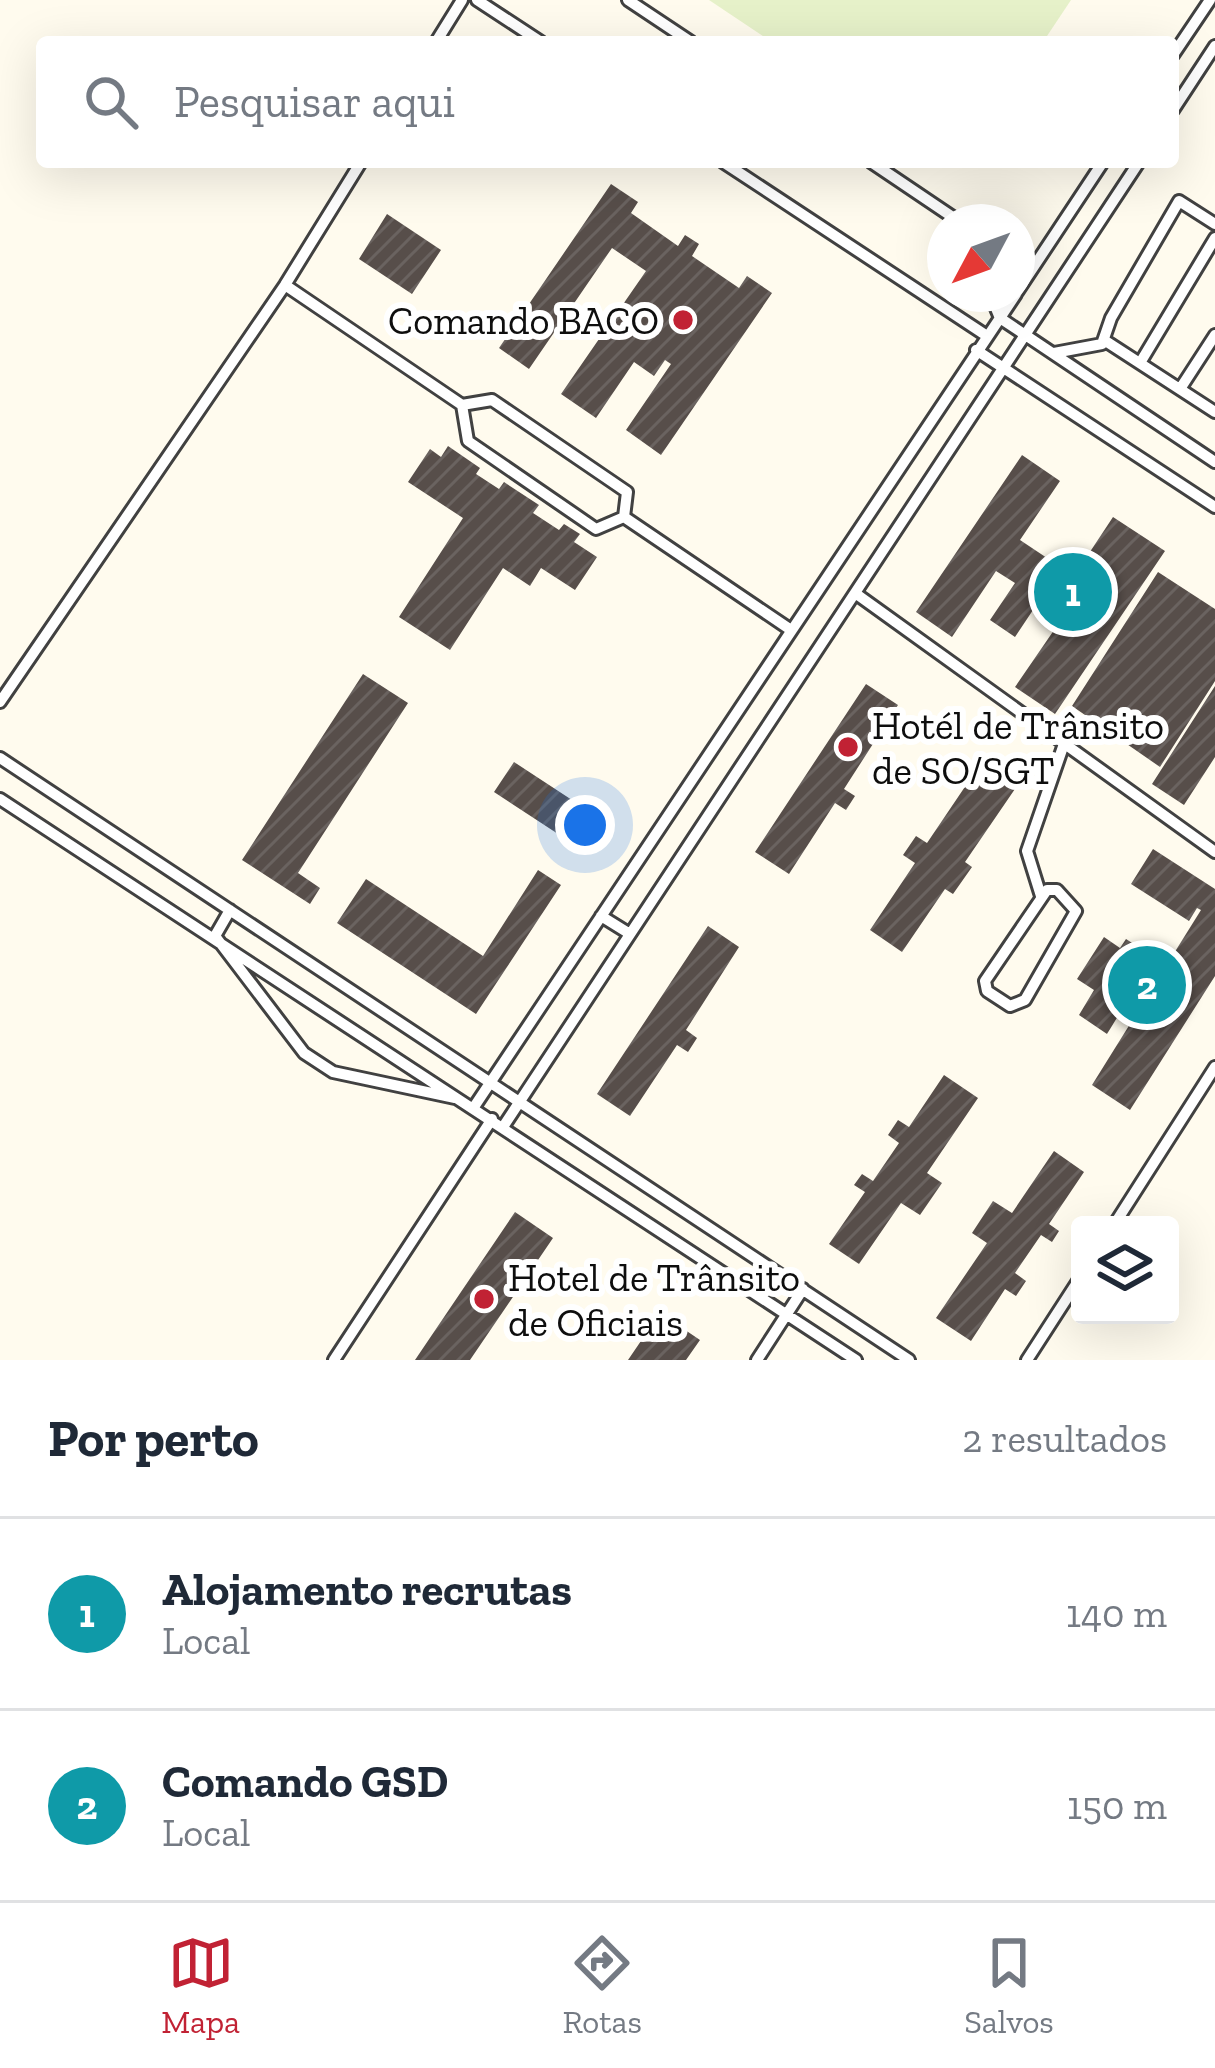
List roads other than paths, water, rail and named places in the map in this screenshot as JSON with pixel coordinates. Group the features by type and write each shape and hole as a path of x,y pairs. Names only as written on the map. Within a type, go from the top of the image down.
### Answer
{"lane":[{"path":"440,36 462,0"},
{"path":"477,0 532,36"},
{"path":"628,0 682,36"},
{"path":"1179,47 1210,0"},
{"path":"1179,101 1215,46"},
{"path":"0,702 284,285 357,168"},
{"path":"732,168 987,336"},
{"path":"880,168 933,204"},
{"path":"1035,264 1099,168"},
{"path":"334,1360 498,1123 521,1101 1135,168"},
{"path":"1104,340 1111,318 1179,201 1215,224"},
{"path":"1140,363 1215,238"},
{"path":"284,285 462,405 492,400 627,492 624,517"},
{"path":"997,312 1215,462"},
{"path":"469,1104 492,1082 1004,312"},
{"path":"1180,389 1215,334"},
{"path":"1052,353 1104,340 1215,412"},
{"path":"976,350 1215,507"},
{"path":"462,405 468,441 596,529 624,517"},
{"path":"624,517 791,630"},
{"path":"855,593 1215,852"},
{"path":"1041,896 1027,851 1066,741"},
{"path":"0,758 908,1360"},
{"path":"0,799 856,1360"},
{"path":"1057,890 1076,911 1025,1000 1010,1006 987,992 985,981 1041,896 1057,890"},
{"path":"215,936 230,910"},
{"path":"601,916 630,934"},
{"path":"215,936 304,1053 333,1072 469,1104"},
{"path":"1120,1216 1215,1066"},
{"path":"757,1360 803,1289"},
{"path":"1028,1360 1071,1292"}],"place":[{"name":"Comando BACO","path":"683,320"},
{"name":"Alojamento recrutas","path":"1073,592"},
{"name":"Hotél de Trânsito de SO/SGT","path":"848,747"},
{"name":"Comando GSD","path":"1147,985"},
{"name":"Hotel de Trânsito de Oficiais","path":"484,1299"}]}
